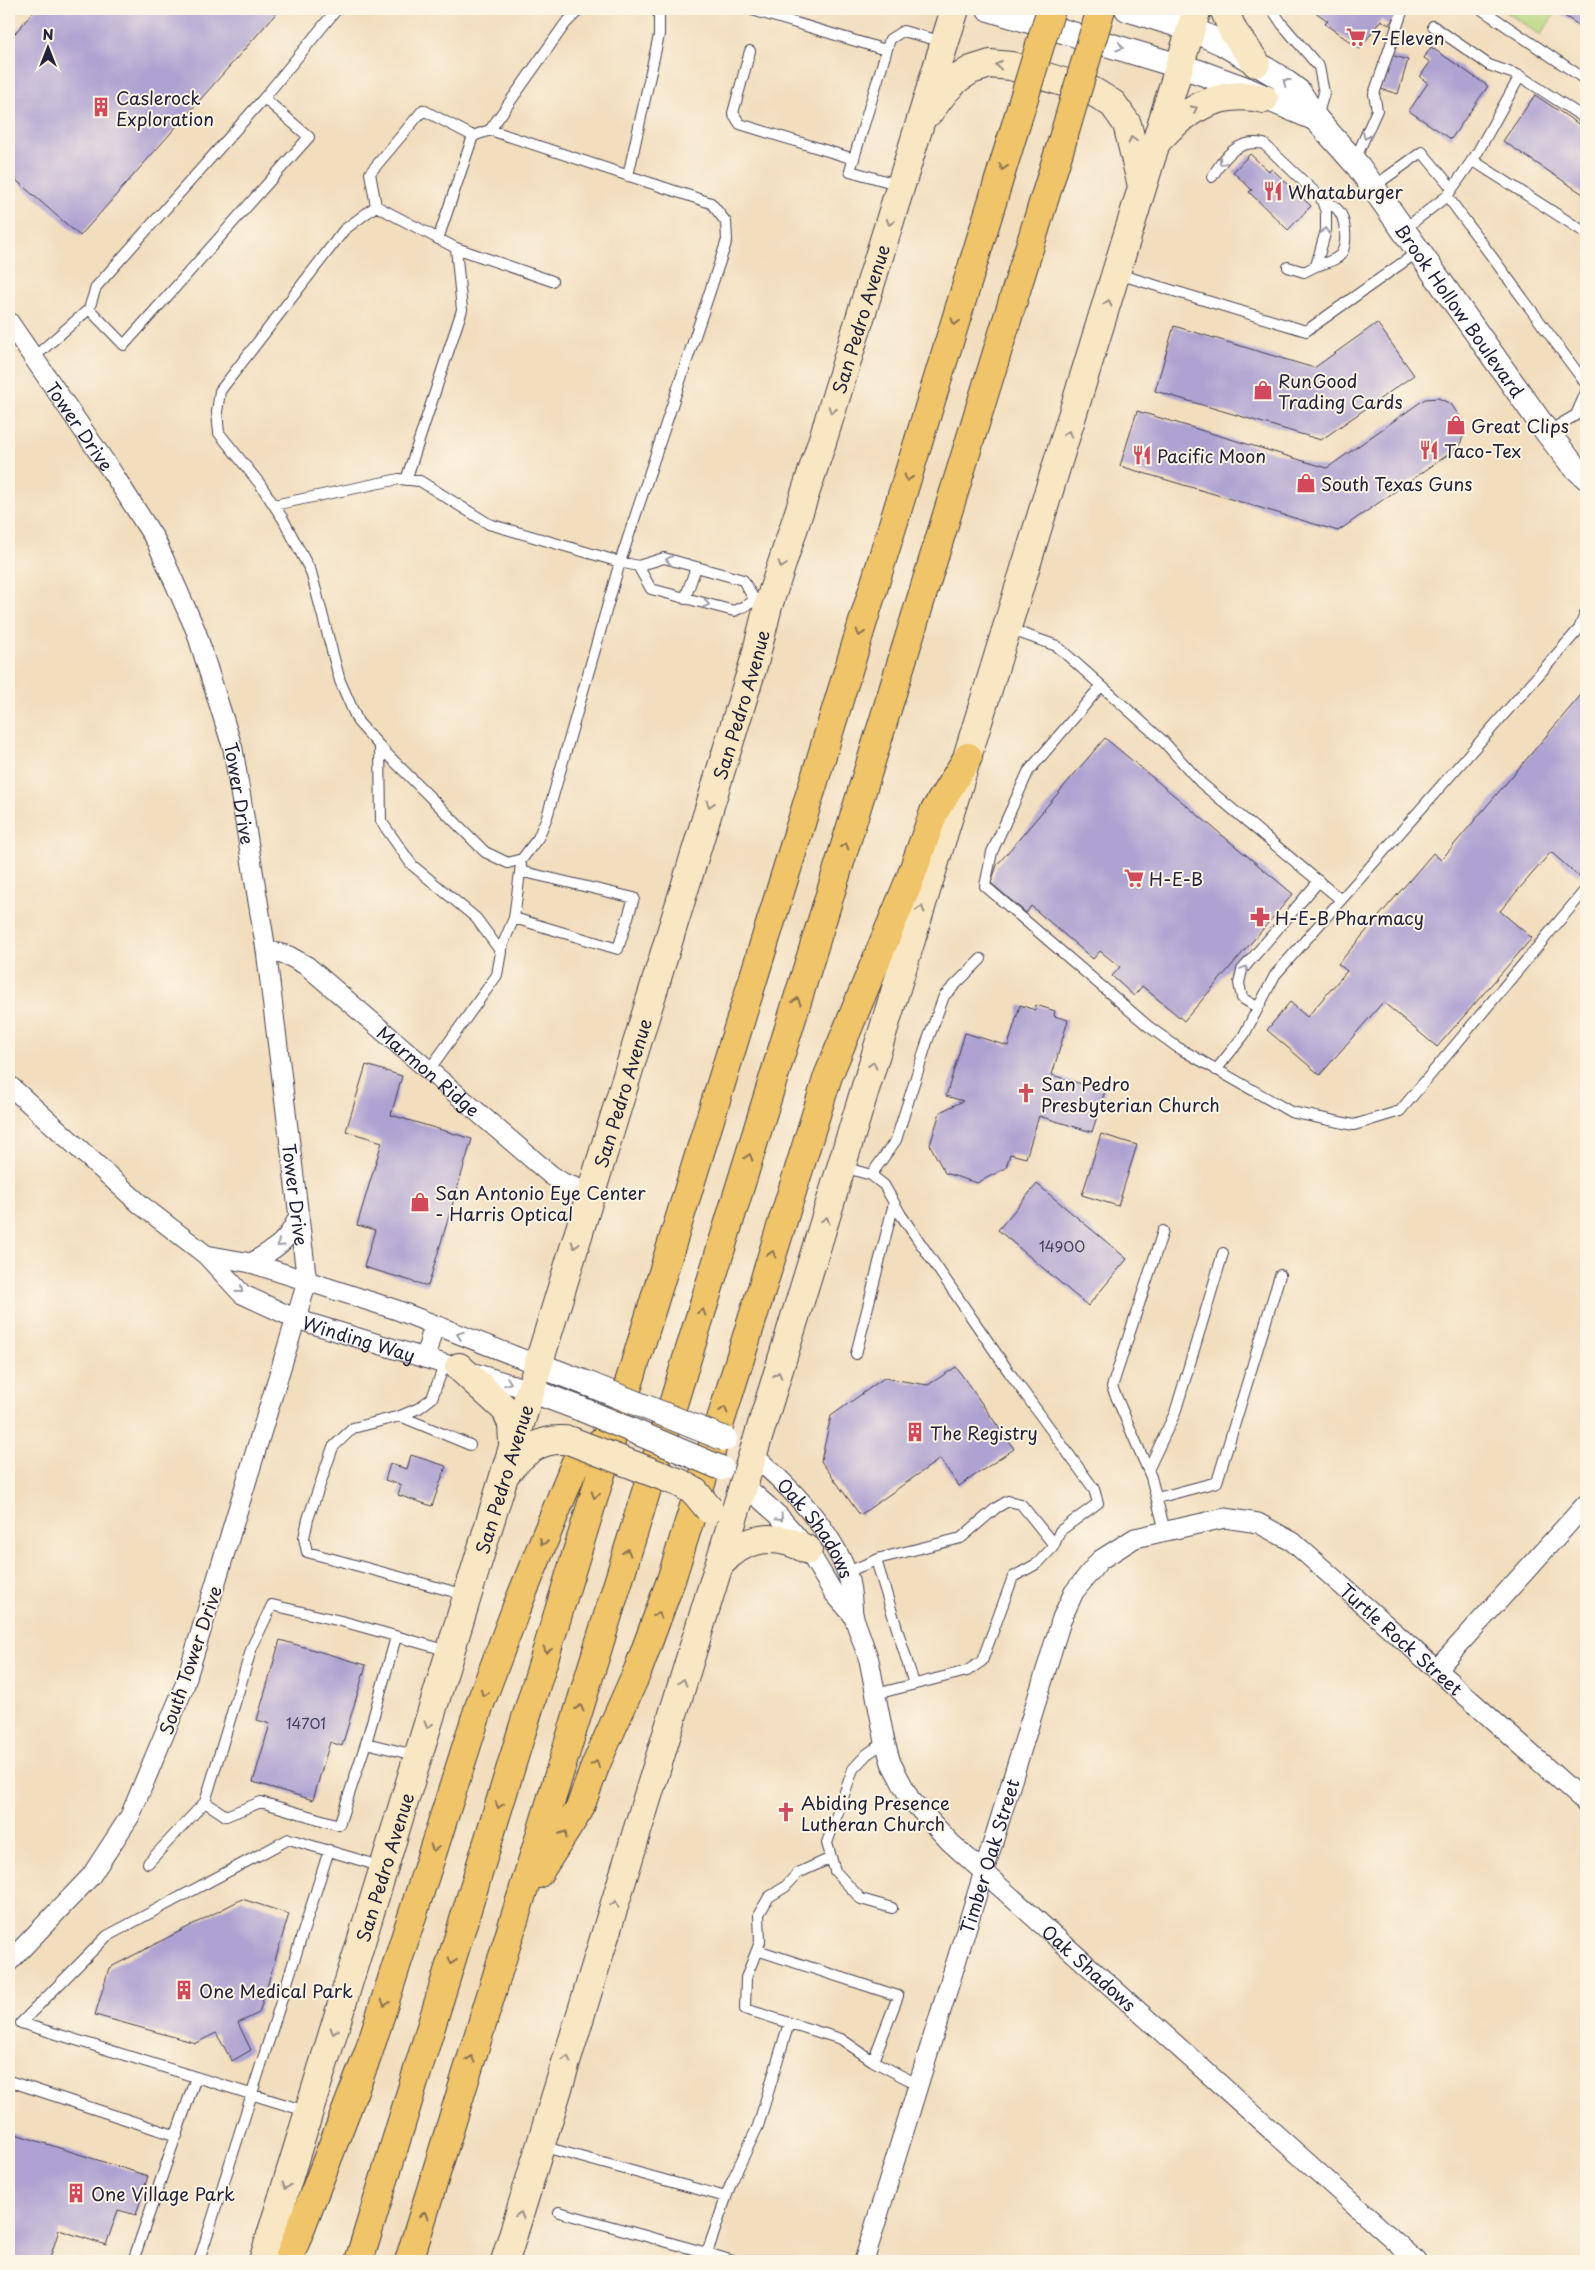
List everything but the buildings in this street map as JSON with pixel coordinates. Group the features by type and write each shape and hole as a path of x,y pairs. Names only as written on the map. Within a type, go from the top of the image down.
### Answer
{"highway":[{"path":"359,2261 1051,9"},
{"path":"410,2261 1101,9"},
{"path":"519,1905 579,1810 596,1764 638,1670 671,1580 830,1069 910,879 934,812 968,757"},
{"path":"288,2261 368,2054 480,1704 516,1609 575,1464 614,1431"}],"main road":[{"name":"San Pedro Avenue","path":"263,2261 755,659 762,604 822,442 955,9"},
{"path":"1224,9 1233,32 1256,63"},
{"path":"505,2261 754,1456 1194,19"},
{"path":"920,125 945,91 965,74 990,64 1011,66 1092,91 1113,104 1127,124 1143,188"},
{"path":"1158,140 1176,120 1202,106 1243,96 1264,99"},
{"path":"452,1365 506,1410 512,1424 513,1444"},
{"path":"504,1476 519,1457 537,1444 555,1440 571,1441 680,1483 699,1496 709,1509 717,1526 721,1559"},
{"path":"721,1559 741,1545 759,1540 785,1541 808,1550"}],"street":[{"name":"Brook Hollow Boulevard","path":"989,9 1180,66 1243,88 1264,99 1316,120"},
{"name":"Brook Hollow Boulevard","path":"1127,9 1194,19 1222,43 1299,92 1316,120 1354,162 1373,187 1547,432 1572,464 1586,477"},
{"name":"Tower Drive","path":"9,322 114,475 156,541 196,632 233,749 266,950 306,1282 296,1319"},
{"name":"Marmon Ridge","path":"266,950 289,956 306,966 551,1175 563,1183 591,1193"},
{"name":"Winding Way","path":"9,1085 141,1204 206,1255 242,1294 296,1319 425,1358 452,1365 534,1378"},
{"path":"251,1263 281,1245 292,1231 298,1215"},
{"name":"Winding Way","path":"206,1255 251,1263 397,1310 434,1325 534,1378"},
{"name":"South Tower Drive","path":"9,1962 91,1876 130,1816 184,1687 296,1319"},
{"path":"425,1358 434,1325"},
{"path":"534,1378 586,1383 725,1439 754,1456"},
{"path":"534,1378 580,1409 721,1468 744,1485"},
{"name":"Oak Shadows","path":"754,1456 780,1479 813,1517 825,1533 847,1572 851,1586 853,1615 864,1643 885,1742 896,1776 910,1799 951,1843 1417,2261"},
{"name":"Oak Shadows","path":"744,1485 778,1514 808,1550 833,1592 853,1615"},
{"path":"1436,1670 1586,1504"},
{"name":"Turtle Rock Street","path":"1197,1524 1225,1518 1258,1523 1293,1542 1586,1803"},
{"name":"Timber Oak Street","path":"864,2261 1062,1618 1074,1592 1100,1560 1135,1538 1197,1524"}],"lane":[{"path":"33,358 88,308 96,287 264,98 337,9"},
{"path":"376,206 370,174 423,110 473,136 490,130 565,24 580,9"},
{"path":"628,176 659,35 659,15 655,9"},
{"path":"749,9 886,50"},
{"path":"1272,9 1282,24 1319,67 1324,93 1316,120"},
{"path":"1354,162 1377,110 1374,94 1403,9"},
{"path":"1481,9 1586,80"},
{"path":"1433,26 1490,66 1520,76 1586,119"},
{"path":"901,185 850,171 886,50 890,39 903,32 945,42"},
{"path":"750,51 733,113 740,124 854,159"},
{"path":"1403,230 1450,192 1472,160 1520,76"},
{"path":"88,308 124,345 309,137 264,98"},
{"path":"429,1070 497,975 500,951 514,918 522,860 538,838 547,817 620,562 727,240 726,222 712,203 490,130"},
{"path":"438,239 473,136"},
{"path":"1212,177 1231,152 1242,144 1253,141 1264,144 1321,198 1339,210 1344,223 1345,243 1342,253 1336,258 1304,272 1288,268"},
{"path":"1373,187 1422,152 1586,384"},
{"path":"1472,160 1586,233"},
{"path":"1316,266 1326,230 1326,212 1321,198"},
{"path":"376,206 456,248 552,281"},
{"path":"376,206 344,230 220,391 217,412 219,433 260,484 274,505 311,572 340,681 358,722 380,747 485,852 508,863 522,860"},
{"path":"406,480 462,310 456,248"},
{"path":"1117,274 1306,331 1419,251"},
{"path":"1547,432 1576,415 1586,392"},
{"path":"274,505 399,479 420,481 489,524 638,566 664,558 743,580 762,604 734,612 651,589 638,566"},
{"path":"685,598 696,567"},
{"path":"1216,1070 1244,1035 1275,975 1579,629 1586,612"},
{"path":"1008,628 1057,646 1164,742 1201,783 1341,900"},
{"path":"1101,686 1028,772 992,852 985,886 1148,1026 1216,1070 1291,1112 1354,1124 1400,1110 1586,889"},
{"path":"380,747 381,821 412,865 476,918 500,951"},
{"path":"514,918 618,949 634,898 520,871"},
{"path":"1257,1007 1242,998 1239,983 1242,970 1319,881"},
{"path":"871,1175 896,1140 927,1042 944,996 981,959"},
{"path":"842,1167 871,1175 884,1184 894,1203 1009,1372 1094,1489 1098,1503 1060,1531 1054,1545 1038,1563 1013,1577 982,1661 966,1671 876,1694"},
{"path":"856,1354 894,1203"},
{"path":"1163,1231 1112,1387 1148,1470 1165,1531"},
{"path":"1148,1470 1175,1413 1223,1253"},
{"path":"1157,1498 1217,1482 1280,1275"},
{"path":"452,1365 432,1398 419,1408 400,1416 353,1428 333,1447 308,1519 304,1538 307,1552 468,1596"},
{"path":"400,1416 470,1445"},
{"path":"847,1572 876,1560 961,1538 996,1508 1008,1501 1021,1504 1054,1545"},
{"path":"876,1560 914,1684"},
{"path":"148,1864 205,1802 252,1648 272,1605 450,1652"},
{"path":"205,1802 226,1816 261,1802 339,1824 366,1743 396,1637"},
{"path":"885,1742 868,1754 853,1769 827,1844 835,1871 861,1899 892,1908"},
{"path":"366,1743 418,1756"},
{"path":"309,2112 21,2023 107,1936 289,1839 384,1867"},
{"path":"199,2261 329,1850"},
{"path":"831,1858 798,1873 785,1887 769,1897 759,1914 760,1942 746,1978 745,2009 841,2039 873,2060 919,2085"},
{"path":"757,1950 898,1996 873,2060"},
{"path":"706,2253 726,2197 758,2126 789,2023"},
{"path":"133,2261 196,2077"},
{"path":"9,2082 176,2136"},
{"path":"541,2145 726,2197"},
{"path":"559,2212 733,2261"}],"green space":[{"path":"1502,9 1554,9 1557,11 1540,35"}],"place":[{"name":"7-Eleven","path":"1356,37"},
{"name":"Caslerock Exploration","path":"101,107"},
{"name":"Whataburger","path":"1273,191"},
{"name":"RunGood Trading Cards","path":"1263,390"},
{"name":"Great Clips","path":"1456,425"},
{"name":"Taco-Tex","path":"1429,450"},
{"name":"Pacific Moon","path":"1142,455"},
{"name":"South Texas Guns","path":"1306,483"},
{"name":"H-E-B","path":"1134,878"},
{"name":"H-E-B Pharmacy","path":"1260,917"},
{"name":"San Pedro Presbyterian Church","path":"1026,1093"},
{"name":"San Antonio Eye Center - Harris Optical","path":"420,1202"},
{"name":"The Registry","path":"915,1432"},
{"name":"Abiding Presence Lutheran Church","path":"786,1812"},
{"name":"One Medical Park","path":"184,1990"},
{"name":"One Village Park","path":"76,2193"}]}
